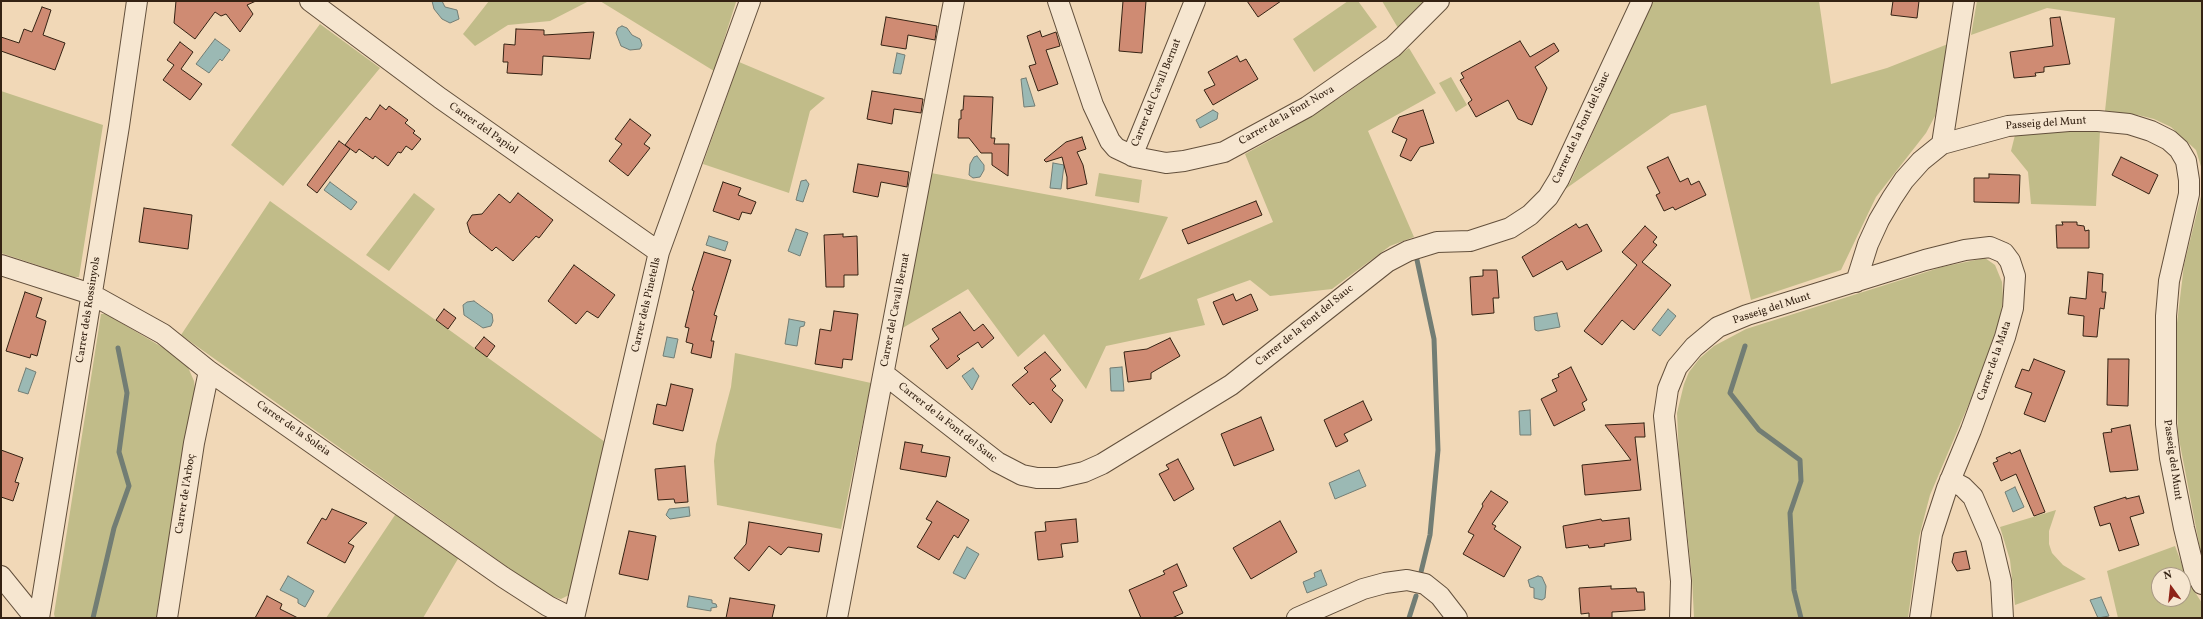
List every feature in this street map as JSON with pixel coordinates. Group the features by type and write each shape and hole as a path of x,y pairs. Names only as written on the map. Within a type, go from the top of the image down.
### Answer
{"street":[{"name":"Carrer dels Rossinyols","path":"39,618 120,126 137,1"},
{"name":"Carrer del Papiol","path":"310,1 440,98 658,252"},
{"name":"Carrer dels Pinetells","path":"573,618 658,252 750,1"},
{"name":"Carrer del Cavall Bernat","path":"837,618 954,1"},
{"name":"Carrer del Cavall Bernat","path":"1058,1 1093,106 1103,128 1110,141 1116,148 1132,156 1195,1"},
{"name":"Carrer de la Font Nova","path":"1132,156 1166,163 1184,161 1224,152 1307,107 1339,86 1393,47 1439,1"},
{"name":"Carrer de la Font del Sauc","path":"884,374 997,462 1022,475 1037,478 1058,478 1084,472 1102,464 1231,385 1387,262 1408,251 1437,242 1470,240 1503,230 1530,215 1548,197 1559,179 1642,1"},
{"path":"1942,144 1964,1"},
{"name":"Passeig del Munt","path":"1680,618 1681,581 1664,416 1668,389 1677,367 1694,346 1718,327 1747,315 1856,282 1868,244 1879,220 1892,198 1904,180 1921,161 1942,144 2008,126 2069,121 2098,121 2129,124 2151,131 2169,140 2179,149 2186,161 2189,180 2189,194 2169,281 2166,316 2166,424 2170,458 2184,528 2194,569 2202,584"},
{"name":"Carrer de la Mata","path":"1856,282 1965,250 1990,247 2004,253 2010,261 2015,276 2013,308 2005,337 1971,430 1950,480 1932,534 1920,618"},
{"name":"Carrer de la Soleia","path":"1,265 92,294 163,334 209,370 503,577 548,606 573,618"},
{"name":"Carrer de l'Arboç","path":"167,618 194,443 209,370"},
{"path":"1950,480 1963,487 1973,497 1991,539 2000,581 2003,618"},
{"path":"1,576 34,618"},
{"path":"1297,618 1363,589 1385,583 1407,580 1425,584 1440,596 1457,618"}],"shaded area":[{"path":"489,1 589,1 550,21 508,25 475,46 463,34"},
{"path":"600,1 734,1 736,2 714,71"},
{"path":"1348,1 1358,1 1377,27 1314,72 1293,39"},
{"path":"1382,1 1425,1 1398,28"},
{"path":"1653,1 1819,1 1831,84 1887,68 1948,44 1935,116 1926,133 1876,197 1841,270 1751,300 1706,105 1671,114 1564,190 1570,183"},
{"path":"1977,1 2202,1 2202,170 2196,150 2171,127 2154,119 2138,115 2105,111 2115,18 2047,8 1971,35"},
{"path":"320,24 380,68 283,186 231,145"},
{"path":"1409,48 1436,93 1368,131 1414,237 1390,246 1332,289 1270,296 1250,280 1197,299 1205,325 1106,346 1086,389 1044,334 1018,357 968,289 901,329 931,173 1168,217 1139,280 1273,222 1245,154 1278,136 1341,97"},
{"path":"739,62 825,98 810,111 789,193 703,164"},
{"path":"1451,77 1467,105 1456,112 1439,83"},
{"path":"1,91 103,125 79,277 74,277 1,253"},
{"path":"2065,130 2100,131 2096,206 2031,204 2028,172 2011,151 2015,135"},
{"path":"1099,173 1142,180 1139,203 1095,196"},
{"path":"2202,192 2202,559 2178,434 2176,374 2177,323 2184,265"},
{"path":"414,193 435,209 389,271 366,255"},
{"path":"270,201 605,442 571,594 561,599 547,595 181,335"},
{"path":"1985,258 1995,265 2002,282 2003,299 2000,318 1979,380 1930,495 1919,537 1908,618 1694,618 1692,577 1679,457 1677,413 1684,384 1689,372 1700,358 1714,346 1746,329 1942,267"},
{"path":"101,314 106,314 167,350 187,365 194,381 195,389 156,618 55,618 54,614"},
{"path":"735,353 871,383 841,529 717,505 714,461 716,444 731,387"},
{"path":"2056,510 2049,531 2049,544 2052,553 2063,565 2086,579 2015,605 2010,560 2000,527"},
{"path":"397,512 459,557 423,618 326,618"},
{"path":"2175,546 2183,567 2151,567 2151,607 2191,607 2191,586 2202,603 2202,618 2118,618 2107,571"}],"water":[{"path":"432,1 442,1 445,7 457,10 459,19 450,23 442,19 434,9"},
{"path":"622,26 627,28 632,35 640,39 642,45 640,49 630,50 621,46 616,33 618,28"},
{"path":"215,39 230,50 222,61 220,59 209,73 196,64"},
{"path":"897,53 905,55 901,74 893,73"},
{"path":"1026,78 1035,106 1024,107 1021,79"},
{"path":"1213,110 1218,113 1217,119 1200,128 1196,120"},
{"path":"977,156 984,165 984,170 980,177 973,178 969,175 970,164 974,157"},
{"path":"1053,163 1064,165 1061,189 1050,188"},
{"path":"806,180 809,184 803,202 796,200 801,181"},
{"path":"330,182 357,202 351,210 324,190"},
{"path":"796,229 808,233 800,256 788,251"},
{"path":"709,236 728,242 725,251 706,245"},
{"path":"474,301 492,314 493,321 491,326 483,328 464,315 463,305 467,302"},
{"path":"1668,309 1676,316 1660,336 1652,330"},
{"path":"1557,313 1560,327 1538,331 1535,330 1534,317"},
{"path":"789,319 805,322 804,326 800,327 797,346 785,344"},
{"path":"667,337 678,339 674,358 663,356"},
{"path":"1122,367 1124,391 1111,391 1110,368"},
{"path":"26,368 36,372 28,394 18,391"},
{"path":"973,368 979,376 972,390 962,376"},
{"path":"1530,410 1531,435 1520,435 1519,411"},
{"path":"1359,470 1366,486 1335,499 1329,483"},
{"path":"2015,487 2024,507 2013,512 2005,492"},
{"path":"689,507 690,516 670,519 666,515 669,509"},
{"path":"967,547 979,554 965,579 953,573"},
{"path":"1321,570 1327,585 1307,593 1303,582 1315,577 1314,573"},
{"path":"288,576 314,591 305,607 298,603 298,599 280,590"},
{"path":"1538,576 1542,577 1546,586 1545,598 1542,600 1534,598 1534,588 1530,587 1528,580"},
{"path":"689,596 712,600 712,603 716,604 717,607 711,608 711,611 687,607"},
{"path":"2101,597 2109,616 2098,618 2090,600"}],"building":[{"path":"176,1 256,1 247,5 253,14 240,32 226,14 221,16 215,12 195,39 174,23"},
{"path":"1123,1 1146,1 1142,53 1119,51"},
{"path":"1247,1 1281,1 1258,17"},
{"path":"1893,1 1919,1 1917,18 1891,15"},
{"path":"42,7 51,10 43,35 65,43 55,70 1,51 1,37 19,43 24,29 32,32"},
{"path":"886,17 937,26 935,40 908,35 906,49 881,45"},
{"path":"2060,17 2070,64 2044,67 2044,72 2035,73 2036,76 2014,78 2010,52 2053,46 2050,18"},
{"path":"516,29 544,30 544,35 594,32 590,59 543,56 542,75 507,73 508,62 503,62 504,44 515,45"},
{"path":"1040,31 1042,37 1056,32 1060,46 1046,50 1058,84 1038,91 1029,66 1036,64 1027,36"},
{"path":"1520,41 1530,57 1554,43 1559,51 1535,67 1547,88 1532,125 1518,119 1508,100 1476,117 1468,103 1472,100 1460,80 1464,78 1461,73"},
{"path":"180,42 193,52 181,69 202,84 190,100 163,80 174,65 167,60"},
{"path":"1237,56 1240,62 1246,59 1258,79 1213,105 1204,90 1215,85 1208,72"},
{"path":"872,91 923,99 921,113 894,109 892,124 867,119"},
{"path":"964,96 993,97 991,138 995,138 994,144 1009,144 1008,176 992,165 992,153 981,153 969,138 958,138 959,119 961,119 961,110 963,110"},
{"path":"380,105 386,110 389,106 408,120 405,123 415,131 413,133 421,139 412,150 406,146 401,153 398,152 388,166 375,156 373,159 359,149 356,153 345,145 366,117 370,120"},
{"path":"1423,110 1434,143 1420,147 1411,161 1400,156 1407,139 1392,132 1399,117"},
{"path":"630,119 651,135 644,144 650,148 628,176 609,161 622,144 615,139"},
{"path":"1082,137 1086,149 1077,152 1083,165 1087,184 1067,189 1067,177 1062,157 1046,162 1044,160 1066,142"},
{"path":"339,141 350,149 317,193 307,185"},
{"path":"1668,157 1680,182 1688,178 1691,185 1699,181 1706,195 1675,210 1673,207 1664,211 1656,195 1660,193 1647,167"},
{"path":"2121,157 2158,175 2149,194 2112,175"},
{"path":"858,164 909,172 907,187 881,182 878,197 853,192"},
{"path":"1989,174 2020,175 2019,203 1974,202 1974,178 1989,178"},
{"path":"723,182 741,188 738,195 756,202 751,214 742,212 739,220 713,211"},
{"path":"518,193 553,220 539,238 536,236 513,261 496,247 492,251 470,233 467,223 472,215 482,214 499,194 510,203"},
{"path":"1256,201 1262,215 1188,244 1182,230"},
{"path":"144,208 192,215 188,249 139,242"},
{"path":"2062,222 2077,222 2077,225 2084,226 2085,231 2089,230 2089,248 2057,248 2056,225 2063,225"},
{"path":"1576,224 1579,228 1587,224 1602,251 1567,270 1562,261 1533,277 1522,257"},
{"path":"1645,226 1657,237 1653,242 1657,245 1642,262 1671,285 1634,330 1622,320 1602,345 1584,331 1637,265 1622,252"},
{"path":"843,234 843,237 857,236 858,275 844,275 844,287 826,287 824,235"},
{"path":"704,252 731,260 714,315 717,316 711,341 714,341 711,358 691,353 693,344 686,342 689,328 685,327 694,291 692,290"},
{"path":"574,265 615,295 598,318 587,311 576,324 548,301"},
{"path":"1483,270 1497,270 1499,298 1493,298 1494,313 1472,315 1470,277 1483,276"},
{"path":"2088,272 2103,274 2102,292 2106,292 2104,309 2100,308 2097,337 2083,336 2084,316 2068,314 2070,297 2086,299"},
{"path":"25,292 42,298 36,317 46,321 37,356 31,354 30,358 6,351"},
{"path":"1233,294 1236,301 1251,294 1258,310 1223,325 1213,302"},
{"path":"444,309 456,318 448,329 436,320"},
{"path":"834,311 858,314 852,360 843,359 842,368 815,364 820,329 831,331"},
{"path":"960,312 974,331 983,324 994,338 982,348 978,342 957,356 960,359 947,369 930,346 939,339 932,329"},
{"path":"484,337 495,346 487,357 475,348"},
{"path":"1170,338 1180,356 1151,373 1151,379 1128,382 1124,352 1147,349"},
{"path":"1045,352 1061,370 1050,379 1056,386 1052,390 1063,400 1051,423 1033,402 1030,405 1012,385 1028,372 1024,368"},
{"path":"2034,359 2065,371 2045,422 2024,414 2032,393 2015,387 2022,369 2029,371"},
{"path":"2108,359 2129,359 2128,406 2107,405"},
{"path":"1571,367 1587,400 1582,403 1585,410 1554,426 1541,399 1557,391 1552,380 1559,377 1558,374"},
{"path":"671,384 693,389 683,431 653,424 657,404 666,406"},
{"path":"1363,401 1372,420 1344,434 1348,441 1336,447 1324,420"},
{"path":"1261,417 1274,450 1234,466 1221,434"},
{"path":"1644,423 1645,437 1635,437 1641,490 1585,495 1582,465 1631,460 1605,425"},
{"path":"2130,425 2138,470 2110,472 2103,433 2112,432 2111,429"},
{"path":"905,442 923,445 921,452 950,457 946,477 900,469"},
{"path":"1,450 23,458 15,482 19,483 13,501 1,497"},
{"path":"2020,450 2045,512 2034,516 2016,474 2001,481 1993,463 1998,461 1996,458 2010,452 2011,454"},
{"path":"1178,459 1194,489 1174,501 1159,474 1169,469 1166,465"},
{"path":"685,466 688,502 675,503 674,499 658,500 655,469"},
{"path":"1491,491 1508,502 1492,524 1496,526 1494,529 1521,547 1504,577 1463,554 1474,535 1468,532 1483,506 1482,504"},
{"path":"2139,496 2144,513 2130,517 2139,545 2119,551 2110,523 2100,526 2094,507 2126,497 2126,499"},
{"path":"937,501 969,520 958,538 954,535 939,560 917,547 932,522 926,519"},
{"path":"332,509 367,523 348,543 354,546 345,563 307,543 322,518 326,520"},
{"path":"1629,518 1631,540 1589,548 1588,545 1566,548 1563,526 1601,519 1602,521"},
{"path":"1076,519 1078,542 1061,544 1063,557 1038,560 1035,532 1046,531 1045,522"},
{"path":"1280,521 1297,552 1251,579 1233,548"},
{"path":"749,522 822,534 819,552 788,547 781,555 769,546 749,571 734,558 746,544"},
{"path":"629,531 656,536 648,580 619,574"},
{"path":"1966,551 1970,569 1957,571 1952,562 1954,553"},
{"path":"1177,564 1187,586 1173,592 1183,613 1172,618 1141,618 1129,590 1165,574 1163,571"},
{"path":"1611,586 1611,589 1636,588 1637,592 1644,592 1645,610 1612,612 1612,618 1589,618 1589,613 1581,614 1579,588"},
{"path":"267,596 282,604 280,609 298,618 255,618"},
{"path":"730,598 775,605 772,618 726,618"}],"waterway":[{"path":"1417,260 1434,339 1438,450 1430,535 1421,572"},
{"path":"1745,346 1730,393 1759,430 1800,460 1801,481 1790,513 1794,590 1801,618"},
{"path":"93,618 114,528 129,486 119,452 127,393 118,348"},
{"path":"1409,618 1416,596"}]}
